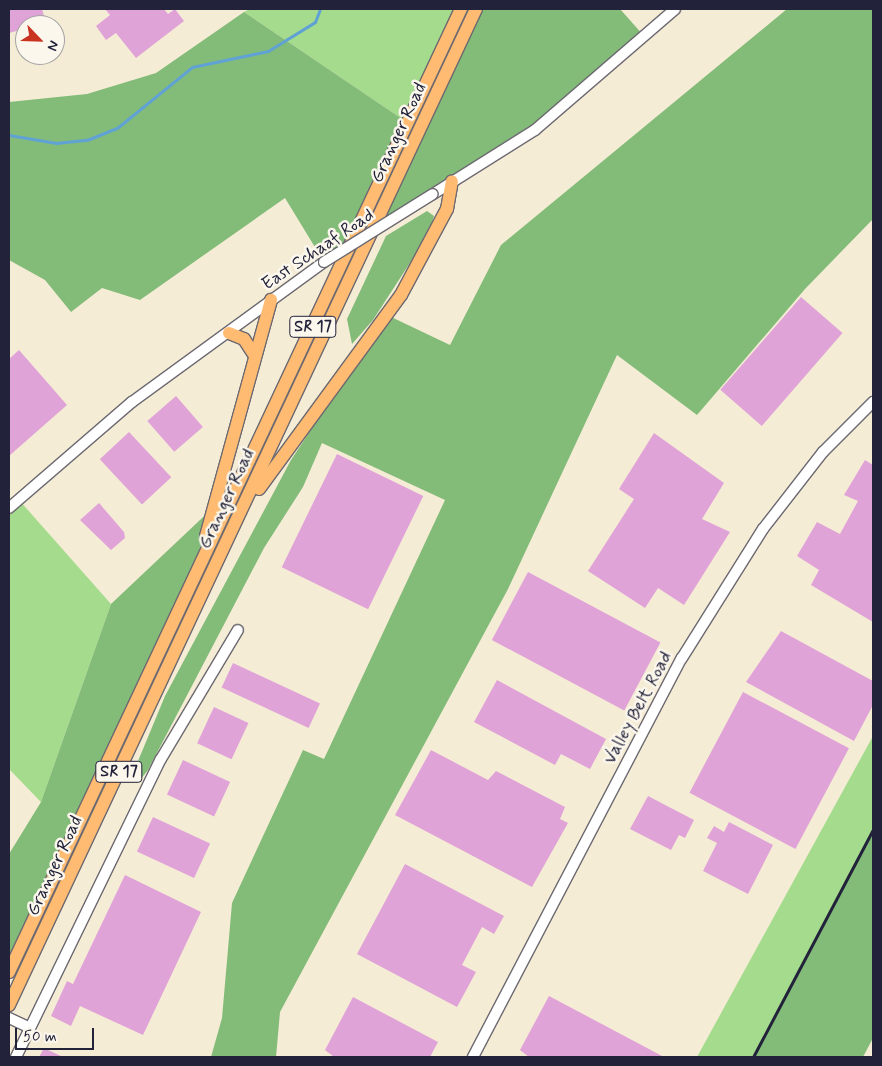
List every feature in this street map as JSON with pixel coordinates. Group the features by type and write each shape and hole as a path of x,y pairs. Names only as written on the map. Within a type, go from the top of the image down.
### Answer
{"main road":[{"name":"Granger Road","path":"9,972 461,9"},
{"name":"Granger Road","path":"9,1005 476,9"},
{"path":"227,540 285,449 401,295 447,209 452,181"},
{"path":"162,645 212,521 271,300"},
{"path":"230,333 244,338 255,356"}],"street":[{"name":"East Schaaf Road","path":"9,508 132,402 230,333 271,300 324,262 535,130 675,9"},
{"name":"Valley Belt Road","path":"473,1057 682,658 762,530 823,452 873,402"},
{"path":"16,1057 161,758 238,630"},
{"path":"9,1018 30,1028"}],"green space":[{"path":"250,9 461,9 408,123 244,12"},
{"path":"476,9 620,9 644,36 535,130 373,231"},
{"path":"787,9 873,9 873,219 805,289 697,415 617,355 508,589 280,1012 276,1057 211,1057 222,1018 232,903 303,750 324,759 445,500 322,443 303,487 264,548 148,770 140,780 131,778 165,696 291,460 387,315 450,345 501,245"},
{"path":"244,12 408,123 353,244 324,262 285,198 140,300 102,288 71,312 45,280 9,260 9,102 87,94 156,73"},
{"path":"427,211 434,216 428,235 373,320 352,344 347,319 386,236"},
{"path":"19,500 111,604 41,802 9,769 9,508"},
{"path":"218,503 162,645 9,972 9,854 41,802 111,604"},
{"path":"873,736 873,829 753,1057 697,1057"},
{"path":"873,829 873,1038 863,1057 753,1057"}],"building":[{"path":"9,9 42,9 44,15 15,15 15,31 9,33"},
{"path":"105,9 164,9 168,14 175,9 184,21 136,58 116,33 106,40 96,26 110,15"},
{"path":"801,297 843,333 762,426 720,390"},
{"path":"19,350 67,405 9,456 9,359"},
{"path":"176,396 203,427 174,452 147,421"},
{"path":"129,432 171,477 142,505 100,459"},
{"path":"654,433 724,483 702,519 730,532 684,605 658,588 645,608 588,571 634,499 619,489"},
{"path":"337,454 423,496 368,609 282,567"},
{"path":"865,460 873,465 873,622 811,585 819,570 797,556 817,522 840,534 858,501 844,495"},
{"path":"99,503 124,532 125,538 111,550 80,520"},
{"path":"528,572 660,642 624,710 492,640"},
{"path":"781,631 873,681 873,705 854,741 746,682"},
{"path":"233,663 320,704 309,728 222,687"},
{"path":"497,680 606,739 590,769 561,754 555,765 474,722"},
{"path":"743,692 849,748 795,849 689,793"},
{"path":"214,707 248,723 232,759 197,743"},
{"path":"431,750 488,780 496,771 565,807 560,819 568,823 532,887 395,815"},
{"path":"183,760 230,782 214,816 167,794"},
{"path":"648,796 694,820 685,838 679,835 671,850 630,829"},
{"path":"153,817 210,844 194,878 137,851"},
{"path":"729,822 773,845 748,894 703,871 717,843 707,838 714,826 724,832"},
{"path":"405,864 504,916 494,934 482,927 462,965 476,972 457,1007 357,954"},
{"path":"125,875 201,912 143,1035 80,1006 71,1026 51,1016 67,981 73,984"},
{"path":"549,996 664,1057 529,1057 520,1050"},
{"path":"353,997 438,1042 430,1057 334,1057 325,1050"},
{"path":"44,1048 63,1057 39,1057"}],"waterway":[{"path":"9,135 56,143 87,140 117,128 192,67 268,51 315,22 320,9"}],"railway":[{"path":"753,1057 873,829"}]}
